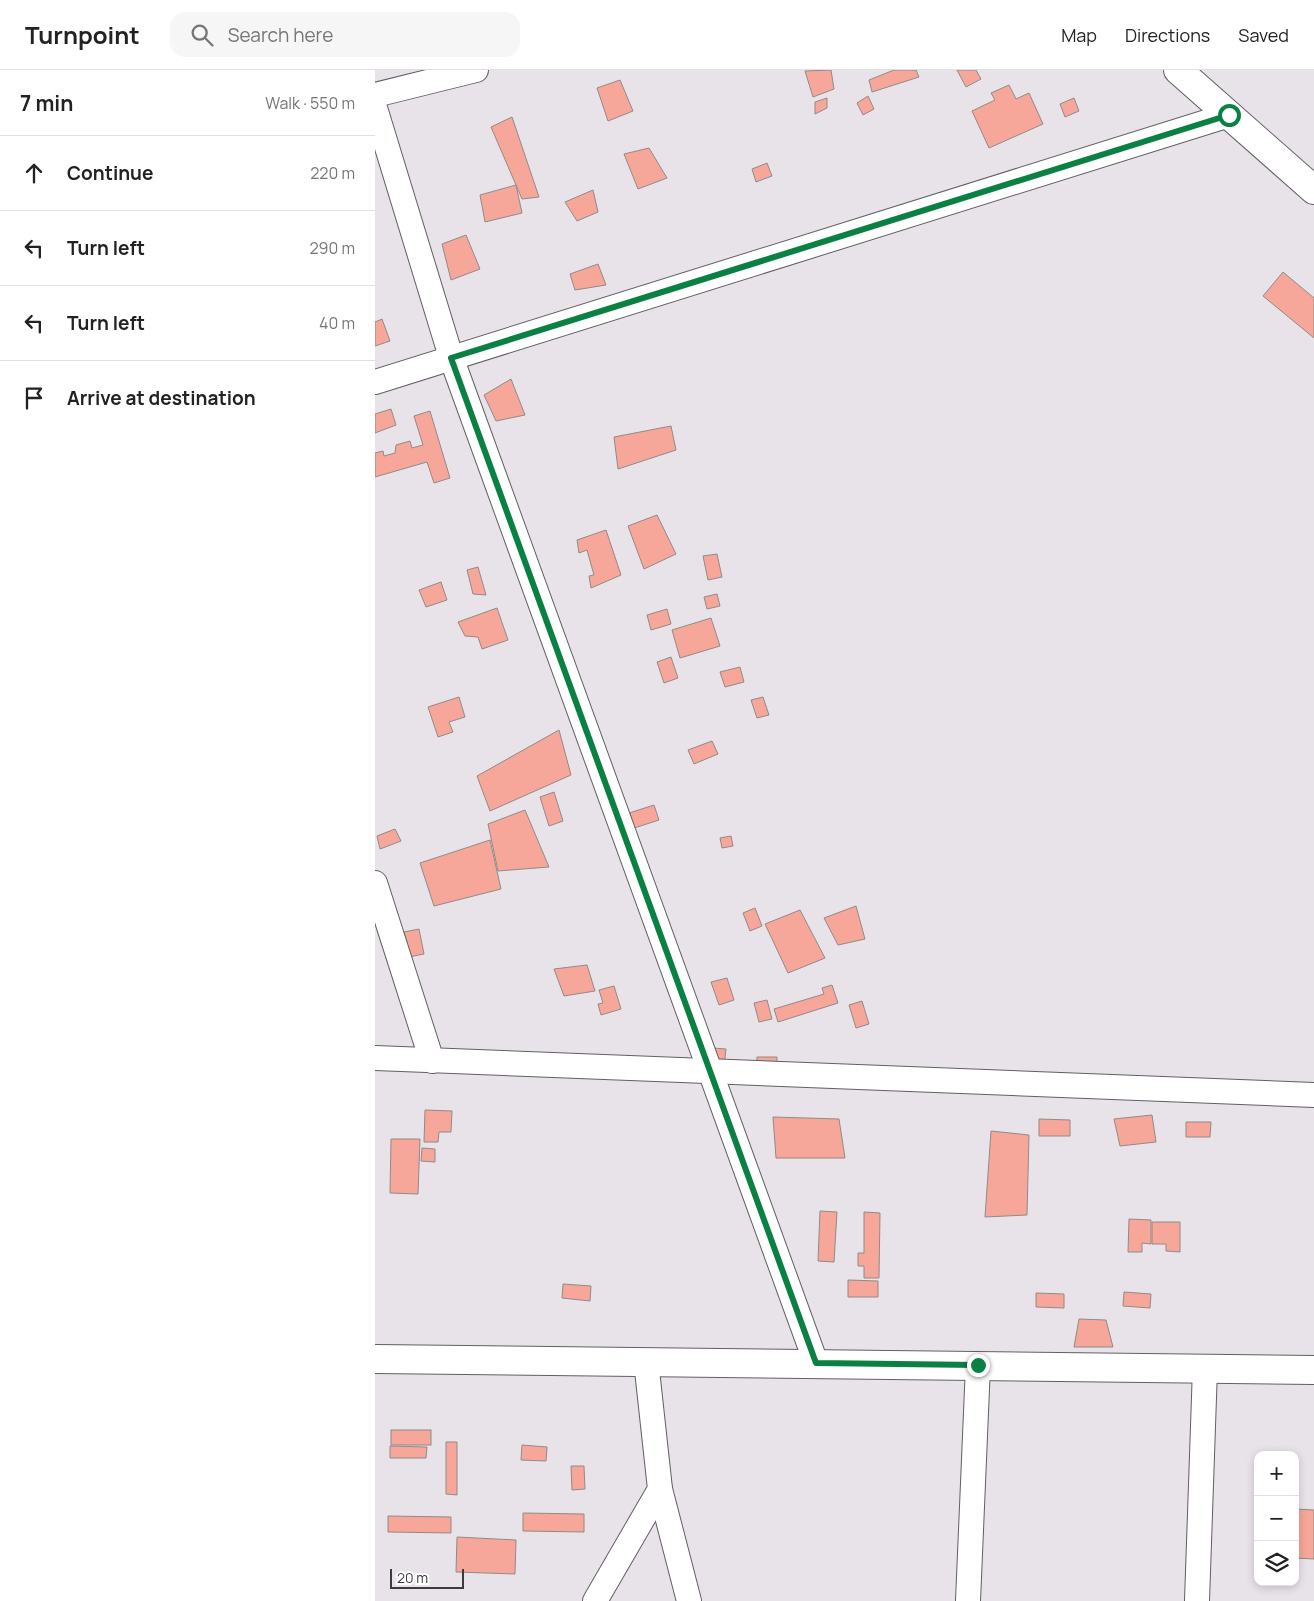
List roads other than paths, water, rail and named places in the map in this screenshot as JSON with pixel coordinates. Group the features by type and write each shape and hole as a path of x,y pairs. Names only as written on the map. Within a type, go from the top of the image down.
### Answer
{"main road":[{"path":"1178,70 1314,190"},
{"path":"375,1359 1314,1370"}],"street":[{"path":"375,95 476,70"},
{"path":"375,108 451,358 816,1363"},
{"path":"375,382 1229,115"},
{"path":"375,883 432,1061"},
{"path":"375,1058 1314,1096"},
{"path":"646,1361 660,1489 689,1601"},
{"path":"968,1601 978,1365"},
{"path":"1197,1601 1205,1368"},
{"path":"595,1601 660,1489"}]}
